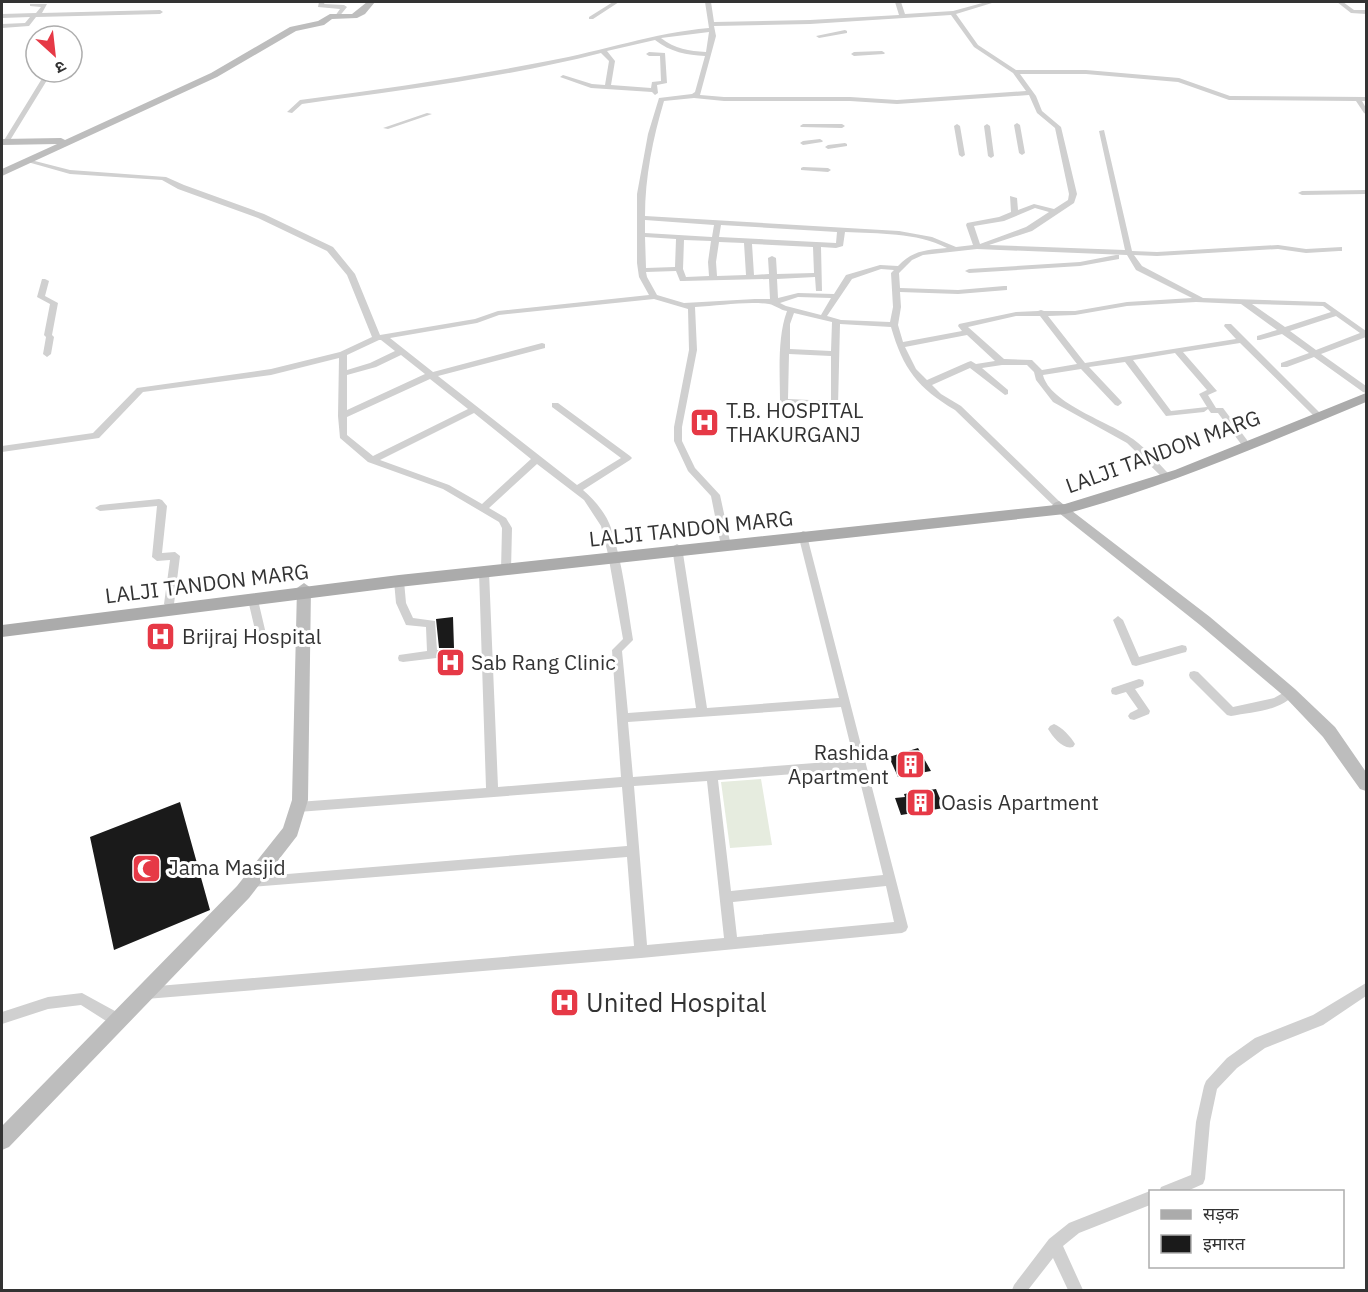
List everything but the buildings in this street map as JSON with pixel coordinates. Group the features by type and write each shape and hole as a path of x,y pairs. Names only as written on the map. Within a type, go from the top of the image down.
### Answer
{"main road":[{"name":"LALJI TANDON MARG","path":"2,631 169,604 1062,508 1100,501 1165,476 1366,391"},
{"name":"LALJI TANDON MARG","path":"1165,476 1325,410 1366,397"},
{"name":"LALJI TANDON MARG","path":"2,624 253,600 304,590 506,568"}],"street":[{"path":"2,26 27,25 45,5 32,5 34,2"},
{"path":"321,2 320,6 342,6 349,2"},
{"path":"2,173 69,141 119,121 130,112 214,75 285,33 338,16 362,12 371,2"},
{"path":"591,18 616,2"},
{"path":"698,95 713,36 708,2"},
{"path":"897,2 903,17"},
{"path":"290,112 300,102 403,88 603,51 711,27 953,13 990,2"},
{"path":"1340,2 1353,12 1366,12"},
{"path":"338,16 344,8 342,6"},
{"path":"2,16 160,12"},
{"path":"953,13 976,46 986,56 1015,72 1031,93 1039,112 1058,127 1073,194 1071,201 1029,229 977,247"},
{"path":"819,36 845,32"},
{"path":"656,38 665,46 689,53"},
{"path":"603,51 612,61 608,87"},
{"path":"854,54 882,53"},
{"path":"649,54 708,54"},
{"path":"663,54 664,83 654,83 656,96 661,99 698,95 734,100 903,102 1031,93"},
{"path":"1015,72 1044,70 1179,80 1229,98 1366,99"},
{"path":"1135,76 1138,86"},
{"path":"563,77 591,86 655,90"},
{"path":"4,142 41,84"},
{"path":"901,92 903,102"},
{"path":"654,297 642,270 640,218 645,160 661,99"},
{"path":"1358,99 1366,112"},
{"path":"386,128 429,114"},
{"path":"1017,125 1022,153"},
{"path":"803,126 842,126"},
{"path":"957,126 962,155"},
{"path":"987,126 991,156"},
{"path":"1102,131 1130,255 1139,268 1202,300"},
{"path":"4,142 69,141"},
{"path":"803,143 820,141"},
{"path":"828,147 845,145"},
{"path":"27,160 70,172 164,178 181,187 261,216 330,249 351,274 380,337 402,351 587,498 606,526 614,556 628,640 617,650 641,952"},
{"path":"803,169 828,170"},
{"path":"1302,193 1366,192"},
{"path":"1012,198 1015,213"},
{"path":"977,247 970,225 1034,206 1054,211"},
{"path":"640,218 841,230 924,238 946,243 953,248"},
{"path":"713,278 718,222"},
{"path":"640,235 839,245 841,230"},
{"path":"680,237 679,269 683,279 818,275"},
{"path":"748,241 750,277"},
{"path":"817,245 819,288"},
{"path":"1130,255 977,247 953,248 909,258 895,273 894,325 900,345 912,370 938,396 958,408 1062,508 1290,693 1329,732 1366,784"},
{"path":"969,271 1080,264 1130,255 1278,247 1306,251 1339,249"},
{"path":"772,258 774,302"},
{"path":"823,317 849,277 880,267 899,268"},
{"path":"642,270 679,269"},
{"path":"45,281 41,297 54,303 47,354"},
{"path":"896,290 957,292 1004,288"},
{"path":"2,449 96,436 140,390 271,372 343,354 380,337 477,321 498,313 654,297 687,305 774,302 798,295 835,296"},
{"path":"1002,362 962,326 978,321 1041,312 1076,313 1127,304 1202,300 1325,304 1366,334"},
{"path":"774,302 791,310 836,321 894,325"},
{"path":"1244,302 1366,391"},
{"path":"687,305 692,308 693,350 678,427 678,441 691,469 715,495 725,544"},
{"path":"791,310 786,324 784,402 835,404 836,321"},
{"path":"1041,312 1084,366 1118,403"},
{"path":"1260,338 1338,313"},
{"path":"1228,326 1325,410"},
{"path":"900,345 941,340 968,332"},
{"path":"1284,365 1366,334"},
{"path":"1039,374 1242,340"},
{"path":"342,416 432,375 542,346"},
{"path":"1176,350 1213,391 1203,394 1214,411 1220,410 1244,442"},
{"path":"343,374 374,365 402,351"},
{"path":"784,351 836,354"},
{"path":"343,354 343,436 373,460 446,487 503,520 507,528 506,568"},
{"path":"1127,358 1169,414 1204,409"},
{"path":"975,367 1002,362 1029,362 1056,400 1130,441 1165,476"},
{"path":"926,384 972,364 1005,392"},
{"path":"555,405 627,458 577,490"},
{"path":"373,460 475,409"},
{"path":"484,507 538,458"},
{"path":"100,508 159,502 162,506 157,557 175,556 169,604"},
{"path":"146,993 641,952 902,927 803,536"},
{"path":"677,550 702,713"},
{"path":"484,572 492,793"},
{"path":"399,581 401,603 410,622 431,624 432,655"},
{"path":"2,1140 146,993 250,882 291,831 298,807 304,590"},
{"path":"253,600 261,634"},
{"path":"1118,620 1136,662 1182,649"},
{"path":"403,658 449,653"},
{"path":"1194,675 1231,712 1277,702 1290,693"},
{"path":"1116,692 1139,683"},
{"path":"1128,687 1145,711 1134,716"},
{"path":"623,718 846,702"},
{"path":"1054,729 1069,744"},
{"path":"298,807 861,764"},
{"path":"712,775 731,943"},
{"path":"250,882 633,851"},
{"path":"726,897 891,880"},
{"path":"1169,1190 1198,1179 1203,1122 1210,1086 1232,1063 1260,1043 1318,1020 1366,988"},
{"path":"2,1018 48,1003 82,999 119,1021"},
{"path":"1019,1290 1054,1244 1074,1228 1149,1198"},
{"path":"1054,1244 1076,1290"}],"shaded area":[{"path":"761,779 772,845 730,848 721,782"}],"place":[{"name":"T.B. HOSPITAL THAKURGANJ","path":"705,423"},
{"name":"Brijraj Hospital","path":"161,637"},
{"name":"Sab Rang Clinic","path":"450,663"},
{"name":"Rashida Apartment","path":"910,765"},
{"name":"Oasis Apartment","path":"920,803"},
{"name":"Jama Masjid","path":"147,868"},
{"name":"United Hospital","path":"565,1003"}]}
